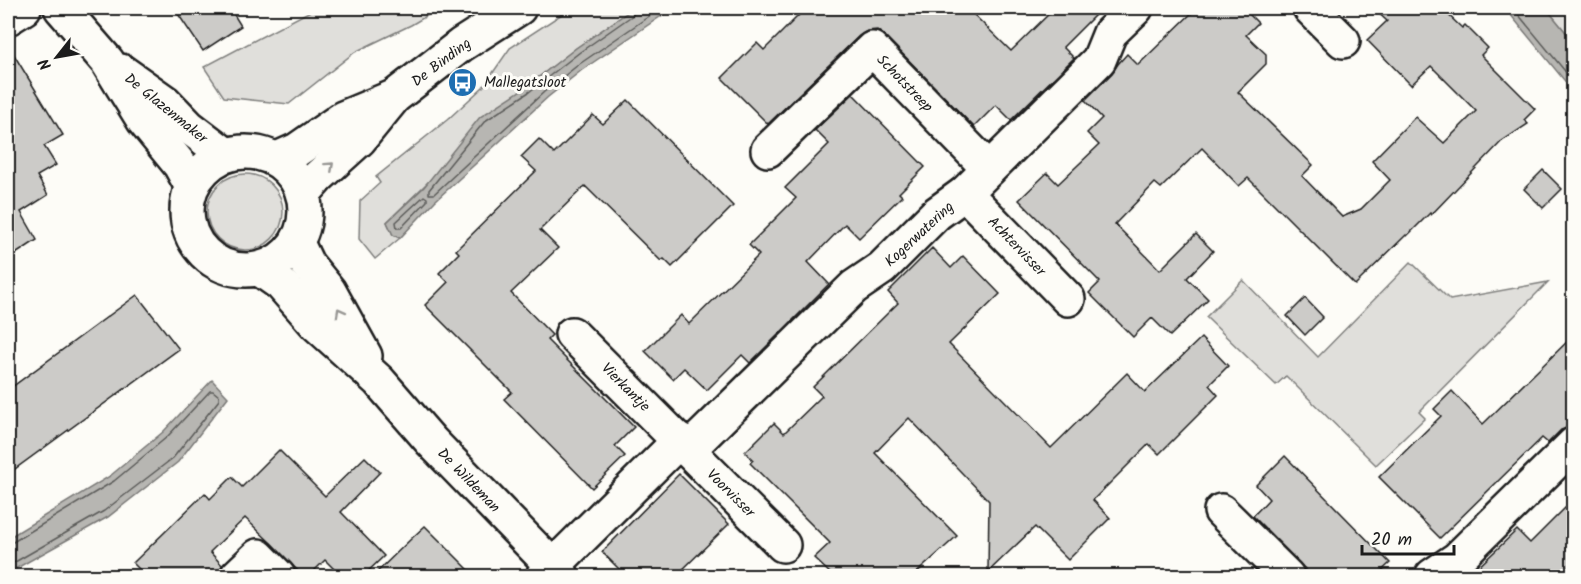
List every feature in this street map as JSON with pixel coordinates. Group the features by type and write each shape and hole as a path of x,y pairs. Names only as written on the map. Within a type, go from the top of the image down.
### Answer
{"street":[{"path":"8,18 24,8"},
{"name":"De Glazenmaker","path":"61,8 107,61 144,121 180,165 191,185"},
{"name":"De Binding","path":"303,194 318,177 359,140 394,97 461,45 519,8"},
{"name":"Kogerwatering","path":"552,573 684,445 854,287 882,268 936,214 965,193 1099,60 1110,33 1136,8"},
{"path":"1310,8 1343,41"},
{"name":"Schotstreep","path":"768,150 872,49 989,169"},
{"name":"De Glazenmaker","path":"107,61 165,102 189,127 226,155"},
{"name":"De Binding","path":"276,159 297,150 343,117 394,97"},
{"path":"252,152 276,159 293,174 303,194 305,218 297,243 283,258 261,270 228,269 207,259 190,235 186,209 191,185 204,168 226,155 252,152"},
{"name":"Achtervisser","path":"965,193 1068,299"},
{"name":"De Wildeman","path":"297,243 308,264 328,291 379,381"},
{"name":"De Wildeman","path":"261,270 280,284 317,325 379,381 552,573"},
{"name":"Vierkantje","path":"572,334 684,445"},
{"path":"1432,576 1457,559 1574,444"},
{"name":"Voorvisser","path":"684,445 783,545"},
{"path":"1221,511 1287,576"},
{"path":"237,576 258,556 278,576"}],"shaded area":[{"path":"316,8 440,8 355,52 289,104 224,97 204,67"},
{"path":"571,8 634,8 576,48 526,87 387,222 393,235 400,238 375,259 359,239 360,201 380,183 376,177 447,120 483,87 510,48"},
{"path":"1546,8 1573,8 1573,41"},
{"path":"245,174 259,177 272,185 280,198 283,212 280,226 272,239 259,247 245,250 231,247 218,239 210,226 207,212 210,198 218,185 231,177"},
{"path":"1411,262 1450,300 1548,282 1419,412 1425,418 1376,465 1286,376 1276,385 1206,317 1243,280 1318,357"}],"water":[{"path":"634,8 673,8 582,70 548,97 435,201 400,238 393,235 387,222 424,187 480,117 526,87 576,48"},
{"path":"1505,8 1546,8 1573,41 1573,91"},
{"path":"212,380 228,397 178,462 108,517 8,573 8,538 110,476 163,432"}],"building":[{"path":"174,8 230,8 241,26 203,51"},
{"path":"806,8 967,8 1011,51 1055,8 1102,8 1063,47 1074,58 1011,120 996,105 974,127 877,30 867,31 859,36 768,124 722,78 757,43 764,50"},
{"path":"1197,8 1243,8 1258,23 1246,35 1266,54 1266,64 1238,92 1313,165 1302,176 1342,217 1361,209 1390,180 1372,161 1415,117 1444,143 1476,111 1431,66 1411,85 1367,40 1387,21 1373,8 1441,8 1462,28 1465,25 1488,48 1481,55 1535,109 1524,120 1528,124 1502,141 1431,215 1430,213 1355,285 1248,178 1239,186 1202,148 1161,188 1155,183 1115,224 1160,270 1196,234 1213,251 1187,278 1208,299 1170,336 1152,318 1133,337 1089,293 1100,282 1019,200 1047,173 1058,184 1099,145 1087,133 1102,118 1085,100 1127,54 1138,65"},
{"path":"8,45 63,135 44,146 56,165 37,176 48,195 21,212 37,240 8,259"},
{"path":"853,94 925,167 899,193 902,196 859,238 845,224 808,262 829,284 750,363 742,355 707,390 684,368 673,379 645,351 681,315 689,324 759,255 749,245 796,198 785,188 829,144 815,130"},
{"path":"628,100 733,206 672,267 664,259 661,261 585,186 540,230 558,248 511,293 552,335 547,340 634,427 615,446 625,456 592,488 504,399 512,392 425,305 448,282 439,273 459,253 456,250 536,171 521,157 539,139 554,154 593,115 603,124"},
{"path":"1543,170 1562,189 1543,208 1524,189"},
{"path":"932,248 951,268 963,256 1000,294 949,344 1051,448 1127,373 1145,392 1201,338 1228,366 1209,385 1218,395 1159,454 1149,444 1093,500 1110,518 1068,560 1035,527 988,572 989,501 909,418 875,453 957,536 913,576 833,576 814,558 830,543 750,463 753,460 745,452 774,423 784,433 822,396 813,387 898,303 888,292"},
{"path":"137,295 179,349 8,474 8,390"},
{"path":"1305,298 1323,317 1305,335 1287,316"},
{"path":"1574,335 1574,426 1561,430 1548,443 1542,438 1440,538 1379,477 1441,416 1434,409 1452,391 1483,424"},
{"path":"279,450 325,496 365,457 380,472 341,512 384,556 363,576 341,576 325,560 309,576 303,576 245,518 210,552 222,565 219,576 146,576 133,563 205,493 210,499 232,477 242,487"},
{"path":"1285,456 1390,563 1376,576 1312,576 1253,516 1269,499 1256,485"},
{"path":"679,474 729,524 676,576 626,576 602,552"},
{"path":"1574,499 1574,576 1469,576 1517,530 1530,543"},
{"path":"425,526 475,576 373,576 413,537"}],"place":[{"name":"Mallegatsloot","path":"463,82"}]}
